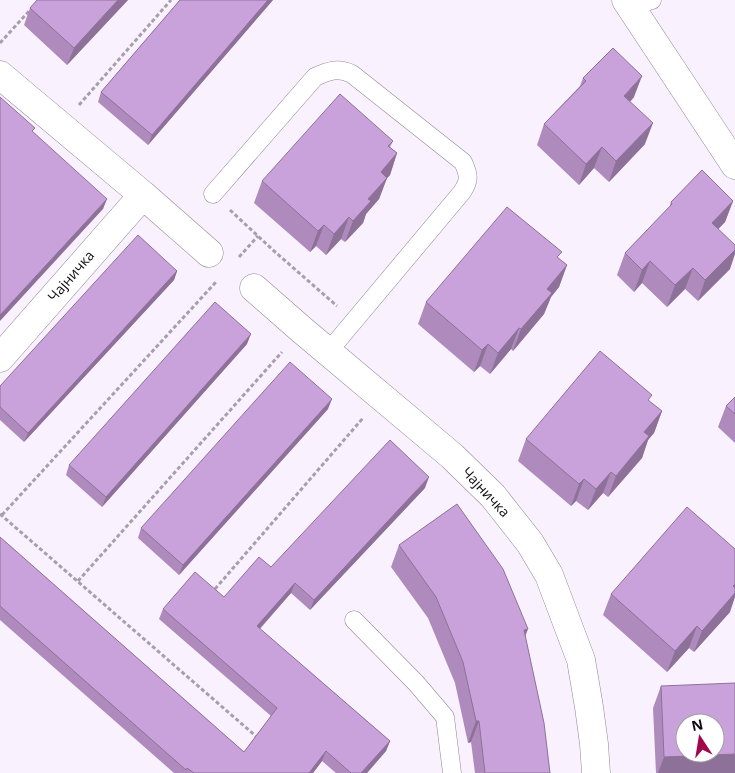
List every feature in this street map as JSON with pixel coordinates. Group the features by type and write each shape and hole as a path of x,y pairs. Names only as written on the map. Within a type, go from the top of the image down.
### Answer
{"street":[{"path":"636,2 735,165"},
{"path":"0,75 209,253"},
{"name":"Чајничка","path":"0,358 143,195"},
{"name":"Чајничка","path":"254,288 452,456 493,496 530,543 549,575 581,660 596,773"}],"lane":[{"path":"213,194 315,77 333,70 341,70 352,74 463,162 468,172 468,181 462,192 328,352"},
{"path":"354,620 416,683 445,718 452,773"}],"path":[{"path":"61,126 171,0"},
{"path":"0,43 32,7"},
{"path":"213,194 354,321"},
{"path":"236,260 258,236"},
{"path":"220,279 1,515 262,741"},
{"path":"78,581 284,350"},
{"path":"215,589 382,397"}],"building":[{"path":"37,0 118,0 74,48 30,8"},
{"path":"180,0 268,0 152,135 101,92"},
{"path":"613,48 642,76 624,96 653,123 616,161 602,147 586,164 544,124 586,81 583,78"},
{"path":"340,94 393,141 388,146 397,153 381,172 387,178 368,199 371,201 353,221 349,217 334,234 324,225 318,231 262,181"},
{"path":"0,97 35,128 32,131 107,199 0,315"},
{"path":"702,170 733,201 712,223 735,245 735,250 705,280 693,268 675,285 650,261 642,270 625,253"},
{"path":"507,207 562,252 557,257 567,265 547,289 552,293 498,353 488,344 482,350 426,302"},
{"path":"138,235 177,271 28,433 0,407 0,386"},
{"path":"215,302 251,334 106,497 69,465"},
{"path":"600,351 652,395 648,400 662,411 644,432 649,436 616,476 611,472 596,489 584,479 579,484 526,439"},
{"path":"290,362 332,399 183,565 141,528"},
{"path":"735,397 735,414 726,406"},
{"path":"390,440 429,477 314,600 295,583 257,626 390,741 361,773 351,773 326,751 309,773 194,773 187,768 186,770 0,606 0,537 244,752 277,708 163,609 195,572 224,597 259,557 271,567"},
{"path":"457,504 503,569 528,629 524,630 544,723 550,773 485,773 479,721 476,721 463,662 436,597 399,545"},
{"path":"687,507 735,549 735,584 733,586 735,593 702,631 697,626 675,651 611,594"},
{"path":"735,683 735,754 725,754 725,713 675,713 675,757 664,757 661,686"}]}
